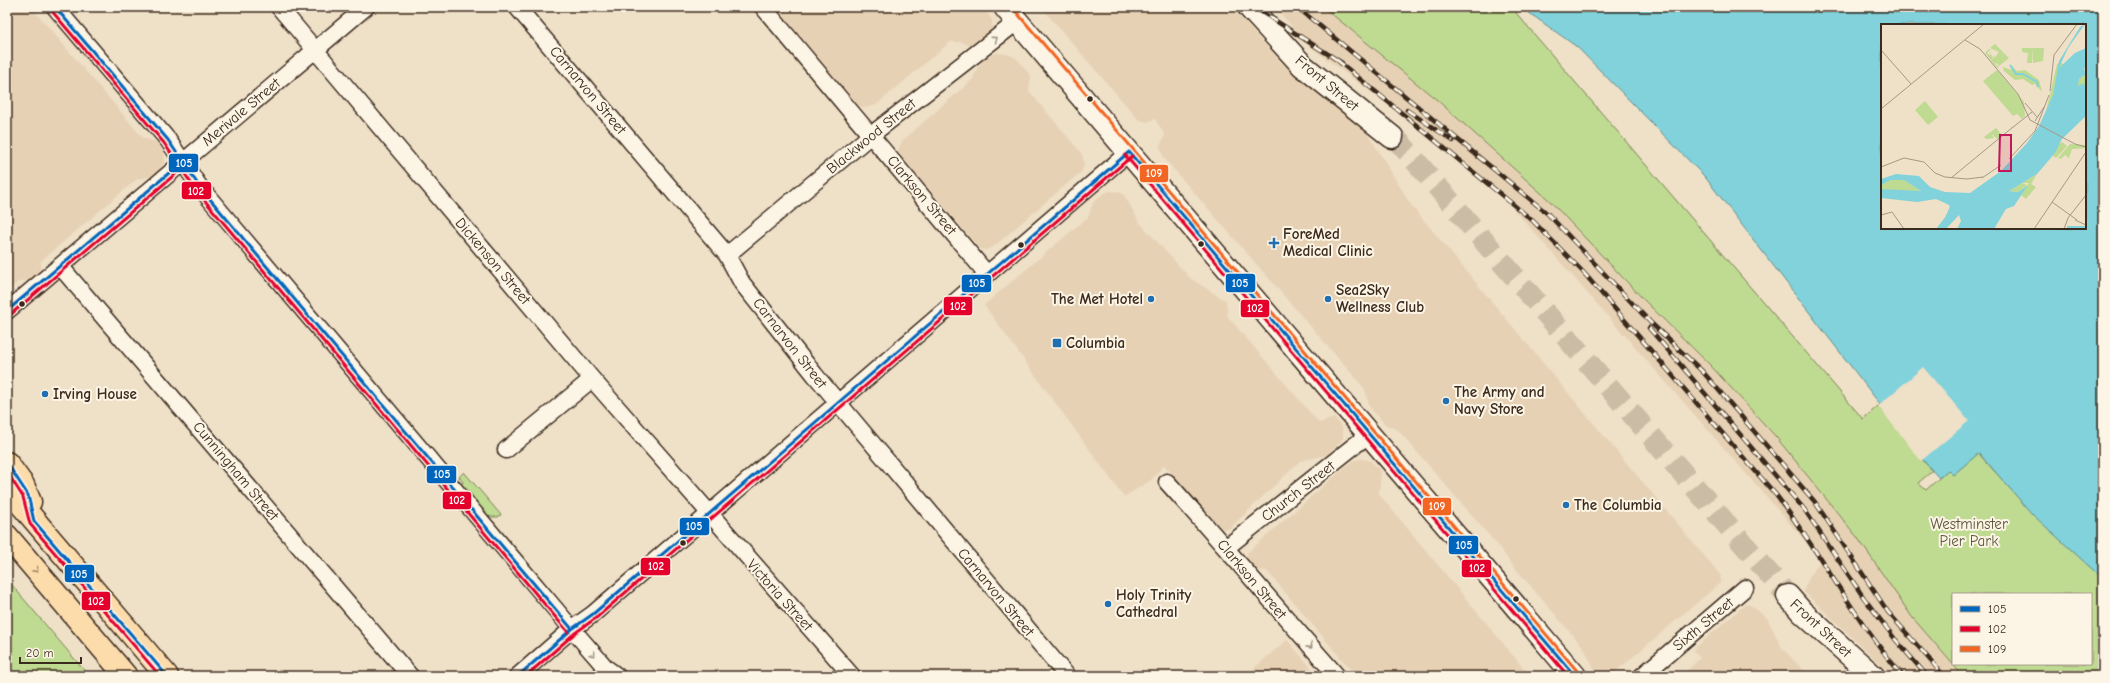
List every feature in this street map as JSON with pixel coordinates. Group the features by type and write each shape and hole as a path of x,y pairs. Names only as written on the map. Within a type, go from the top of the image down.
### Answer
{"main road":[{"path":"7,463 28,495 34,521"},
{"path":"7,488 167,676"},
{"path":"8,540 126,676"}],"street":[{"path":"55,7 168,140 199,186 572,629 606,668 616,676"},
{"name":"Dickenson Street","path":"278,7 592,379 709,514"},
{"name":"Merivale Street","path":"7,311 366,7"},
{"name":"Carnarvon Street","path":"517,7 727,255 742,283 837,402 1067,676"},
{"name":"Clarkson Street","path":"763,7 987,274"},
{"name":"Front Street","path":"1249,7 1303,66 1392,137"},
{"path":"1012,14 1575,676"},
{"name":"Blackwood Street","path":"727,255 871,135 972,57 1012,14"},
{"path":"518,676 572,629 593,614 837,402 1129,152"},
{"name":"Cunningham Street","path":"60,266 410,676"},
{"path":"506,450 592,379"},
{"name":"Church Street","path":"1227,547 1369,434"},
{"name":"Clarkson Street","path":"1167,482 1227,547 1337,676"},
{"name":"Victoria Street","path":"709,514 852,676"},
{"name":"Sixth Street","path":"1642,676 1745,588"},
{"name":"Front Street","path":"1788,596 1802,612 1873,676"}],"shaded area":[{"path":"7,7 31,7 143,138 156,142 164,152 165,161 160,170 152,176 137,179 41,261 41,269 36,276 30,280 18,282 7,291"},
{"path":"773,7 983,7 992,20 993,29 992,33 973,47 962,42 950,42 876,105 865,108 857,105"},
{"path":"1041,7 1231,7 1283,64 1322,96 1362,124 1411,205 1721,576 1720,583 1614,673 1609,674 1595,670 1584,648 1509,561 1499,547 1398,430 1385,424 1371,409 1365,389 1164,158 1160,146 1165,135 1155,119 1146,122 1138,119"},
{"path":"1275,7 1323,7 1437,100 1550,201 1645,301 1710,365 1776,437 1893,581 1952,663 1952,665 1955,665 1972,676 1890,676 1879,663 1803,591 1813,570 1822,560 1511,206 1400,114 1308,45"},
{"path":"996,53 1007,54 1016,58 1031,76 1029,91 1082,154 1084,165 1082,171 993,247 986,250 979,248 901,157 898,150 902,141 973,79 977,68 984,59"},
{"path":"1109,191 1120,192 1124,195 1140,223 1190,278 1226,301 1228,317 1319,423 1334,418 1342,427 1343,437 1341,441 1327,455 1300,461 1229,529 1222,529 1164,465 1151,480 1124,497 984,305 1088,217 1093,203"},
{"path":"1363,459 1371,461 1381,472 1379,494 1530,676 1356,676 1267,571 1257,570 1248,560 1247,553 1354,460"},
{"path":"1746,604 1752,606 1767,618 1782,648 1809,676 1682,676 1700,658 1693,650"},
{"path":"1287,640 1318,676 1245,676"}],"green space":[{"name":"Westminster Pier Park","path":"1323,7 1511,7 1863,419 1923,367 1923,460 1932,471 1918,483 1926,490 1948,470 1953,475 1978,453 2036,517 2103,579 2103,676 1963,676 1953,665 2092,665 2092,593 1952,593 1952,663 1912,617 1857,537 1776,437 1710,365 1645,301 1550,201 1437,100"},
{"path":"464,472 501,515 498,517 489,517 461,485 463,482 459,477"},
{"path":"7,581 11,584 89,676 7,676"}],"water":[{"path":"1521,7 2103,7 2103,579 2032,514 1979,453 1953,475 1948,470 1939,478 1923,460 1705,177 1577,47"}],"pier":[{"path":"1923,367 1969,421 1921,461 1878,406"}],"tunnel":[{"path":"1392,137 1400,143 1788,596"}],"railway":[{"path":"1254,7 1342,63"},
{"path":"1297,7 1548,214 1651,323 1703,372 1815,502 1888,612 1944,676"},
{"path":"1337,60 1532,220 1583,272 1776,495 1808,540 1869,633 1903,676"},
{"path":"1407,110 1453,141"},
{"path":"1649,328 1804,509 1864,598 1895,639 1927,676"}],"transit line":[{"name":"105","path":"55,7 168,140 199,186 572,629"},
{"name":"109","path":"1012,7 1579,673"},
{"name":"102","path":"51,10 164,143 195,189 568,632"},
{"name":"105","path":"1129,152 1575,676"},
{"name":"105","path":"518,676 572,629 593,614 1129,152"},
{"name":"102","path":"1125,155 1568,676"},
{"name":"102","path":"526,676 575,633 596,618 1132,156"},
{"name":"105","path":"7,311 183,161"},
{"name":"102","path":"10,315 186,165"},
{"name":"105","path":"7,463 28,495 34,521 167,676"},
{"name":"102","path":"7,472 23,497 30,524 160,676"}],"place":[{"name":"ForeMed Medical Clinic","path":"1274,243"},
{"name":"The Met Hotel","path":"1151,299"},
{"name":"Sea2Sky Wellness Club","path":"1328,299"},
{"name":"Columbia","path":"1057,343"},
{"name":"Irving House","path":"45,394"},
{"name":"The Army and Navy Store","path":"1446,401"},
{"name":"The Columbia","path":"1566,505"},
{"name":"Holy Trinity Cathedral","path":"1108,604"}]}
